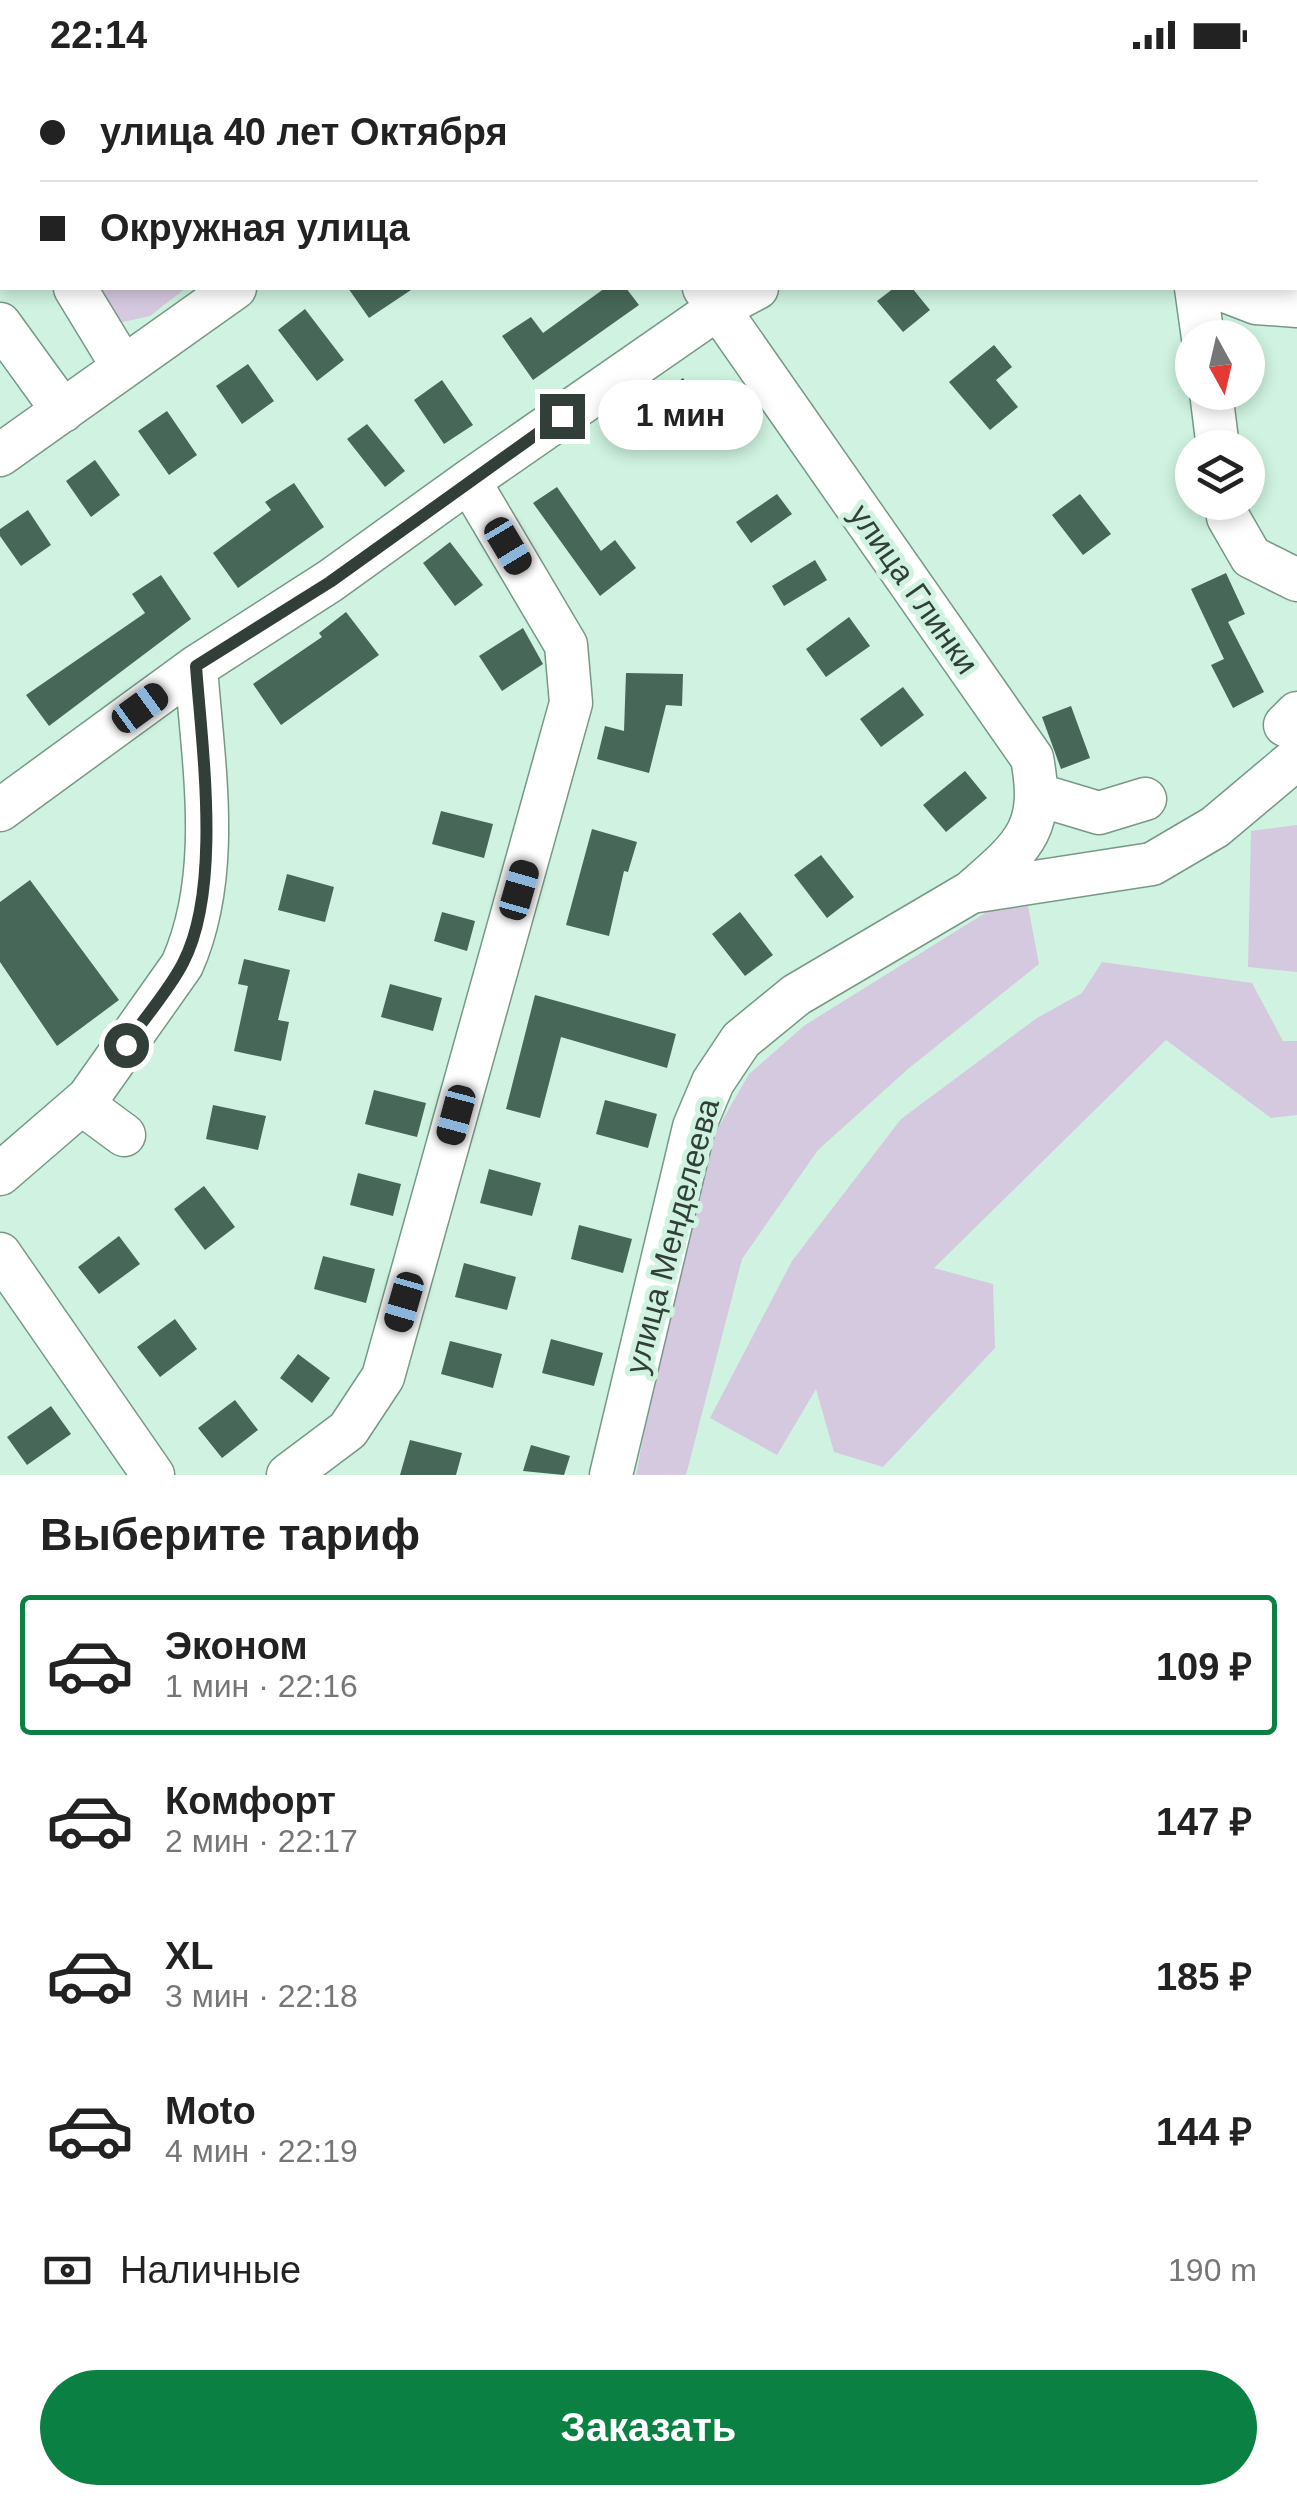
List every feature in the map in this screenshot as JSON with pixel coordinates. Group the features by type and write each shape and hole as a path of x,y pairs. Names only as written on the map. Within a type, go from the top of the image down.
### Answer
{"street":[{"path":"76,290 123,367"},
{"path":"0,455 232,290"},
{"path":"0,810 196,666 330,582 710,298 748,290"},
{"path":"1196,290 1200,320"},
{"path":"1223,290 1256,303 1297,306"},
{"name":"улица Глинки","path":"710,298 1032,758 1040,795"},
{"path":"0,324 63,411"},
{"path":"288,1475 348,1430 383,1377 571,703 566,645 470,481"},
{"path":"1230,520 1251,557 1295,579"},
{"path":"0,1174 82,1104 182,965 191,944 208,854 196,666"},
{"name":"улица Менделеева","path":"611,1475 694,1127 713,1082 741,1040 796,995 971,892 1152,864 1216,827 1293,732"},
{"path":"971,892 1010,857 1031,830 1040,795 1099,813 1145,798"},
{"path":"82,1104 124,1135"},
{"path":"0,1254 153,1475"}],"shaded area":[{"path":"89,290 183,290 150,316 114,324"},
{"path":"1297,825 1297,972 1248,967 1251,831"},
{"path":"1028,906 1039,964 908,1069 818,1150 742,1259 686,1475 636,1475 685,1215 704,1152 749,1074 805,1025 990,910"},
{"path":"1102,962 1252,983 1283,1041 1297,1041 1297,1115 1271,1118 1166,1040 934,1268 993,1284 995,1348 883,1467 834,1452 816,1389 777,1455 710,1418 792,1261 901,1119 1037,1018 1082,993"}],"building":[{"path":"349,290 411,290 369,318"},
{"path":"602,290 628,290 639,305 533,380 502,336 531,317 543,333"},
{"path":"891,290 914,290 930,310 903,332 877,301"},
{"path":"305,309 344,360 317,381 278,330"},
{"path":"994,345 1012,367 996,380 1018,407 990,430 949,382"},
{"path":"248,364 274,401 242,424 216,386"},
{"path":"683,378 706,407 671,434 648,404"},
{"path":"442,380 473,425 444,444 414,400"},
{"path":"167,411 197,455 169,475 138,431"},
{"path":"367,424 405,471 385,487 347,439"},
{"path":"95,460 120,495 91,517 66,481"},
{"path":"294,483 324,527 238,588 213,553 271,510 265,502"},
{"path":"557,487 601,551 615,540 636,568 600,596 533,503"},
{"path":"777,494 792,514 751,543 736,522"},
{"path":"1080,494 1111,534 1083,555 1052,515"},
{"path":"28,510 51,545 21,566 0,536 0,529"},
{"path":"450,542 483,585 455,606 423,563"},
{"path":"815,560 827,580 784,606 772,586"},
{"path":"1226,573 1245,614 1228,622 1264,692 1233,708 1211,665 1224,659 1191,589"},
{"path":"161,575 191,619 49,726 26,695 145,613 132,594"},
{"path":"346,612 379,655 281,725 253,684 322,637 319,633"},
{"path":"849,617 870,646 826,677 806,649"},
{"path":"523,628 543,664 502,691 479,656"},
{"path":"626,673 683,674 682,706 666,705 649,773 597,759 605,726 624,731"},
{"path":"903,687 924,715 881,747 860,719"},
{"path":"1071,706 1090,758 1061,769 1042,717"},
{"path":"965,771 987,798 946,832 923,805"},
{"path":"441,811 493,824 484,858 432,844"},
{"path":"592,829 637,842 628,872 624,871 609,936 566,925"},
{"path":"821,855 854,897 827,918 794,875"},
{"path":"287,874 334,887 325,922 278,910"},
{"path":"30,880 119,1000 57,1046 0,962 0,902"},
{"path":"442,912 475,921 467,951 434,941"},
{"path":"740,912 773,955 745,976 712,934"},
{"path":"244,959 290,970 278,1020 289,1022 281,1061 234,1051 248,986 238,984"},
{"path":"390,984 442,998 433,1031 381,1017"},
{"path":"535,995 676,1034 667,1068 561,1037 540,1118 506,1109"},
{"path":"374,1090 426,1103 417,1137 365,1124"},
{"path":"605,1100 657,1114 648,1148 596,1134"},
{"path":"213,1105 266,1116 258,1150 206,1139"},
{"path":"489,1169 541,1183 532,1216 480,1203"},
{"path":"358,1173 401,1184 393,1216 350,1205"},
{"path":"204,1186 235,1227 205,1250 174,1209"},
{"path":"579,1225 632,1239 623,1273 571,1259"},
{"path":"119,1236 140,1264 99,1294 78,1267"},
{"path":"323,1256 375,1269 366,1303 314,1289"},
{"path":"464,1263 516,1277 507,1310 455,1297"},
{"path":"175,1319 197,1349 160,1377 137,1347"},
{"path":"551,1339 603,1353 594,1386 542,1373"},
{"path":"450,1341 502,1354 493,1388 441,1374"},
{"path":"298,1354 330,1378 312,1403 280,1378"},
{"path":"235,1400 258,1430 222,1458 198,1428"},
{"path":"51,1406 71,1434 27,1465 7,1437"},
{"path":"410,1440 462,1453 456,1475 400,1475"},
{"path":"531,1445 570,1456 564,1475 523,1471"}],"route":[{"path":"126,1045 182,965 191,944 208,854 196,666 330,582 562,416"}]}
